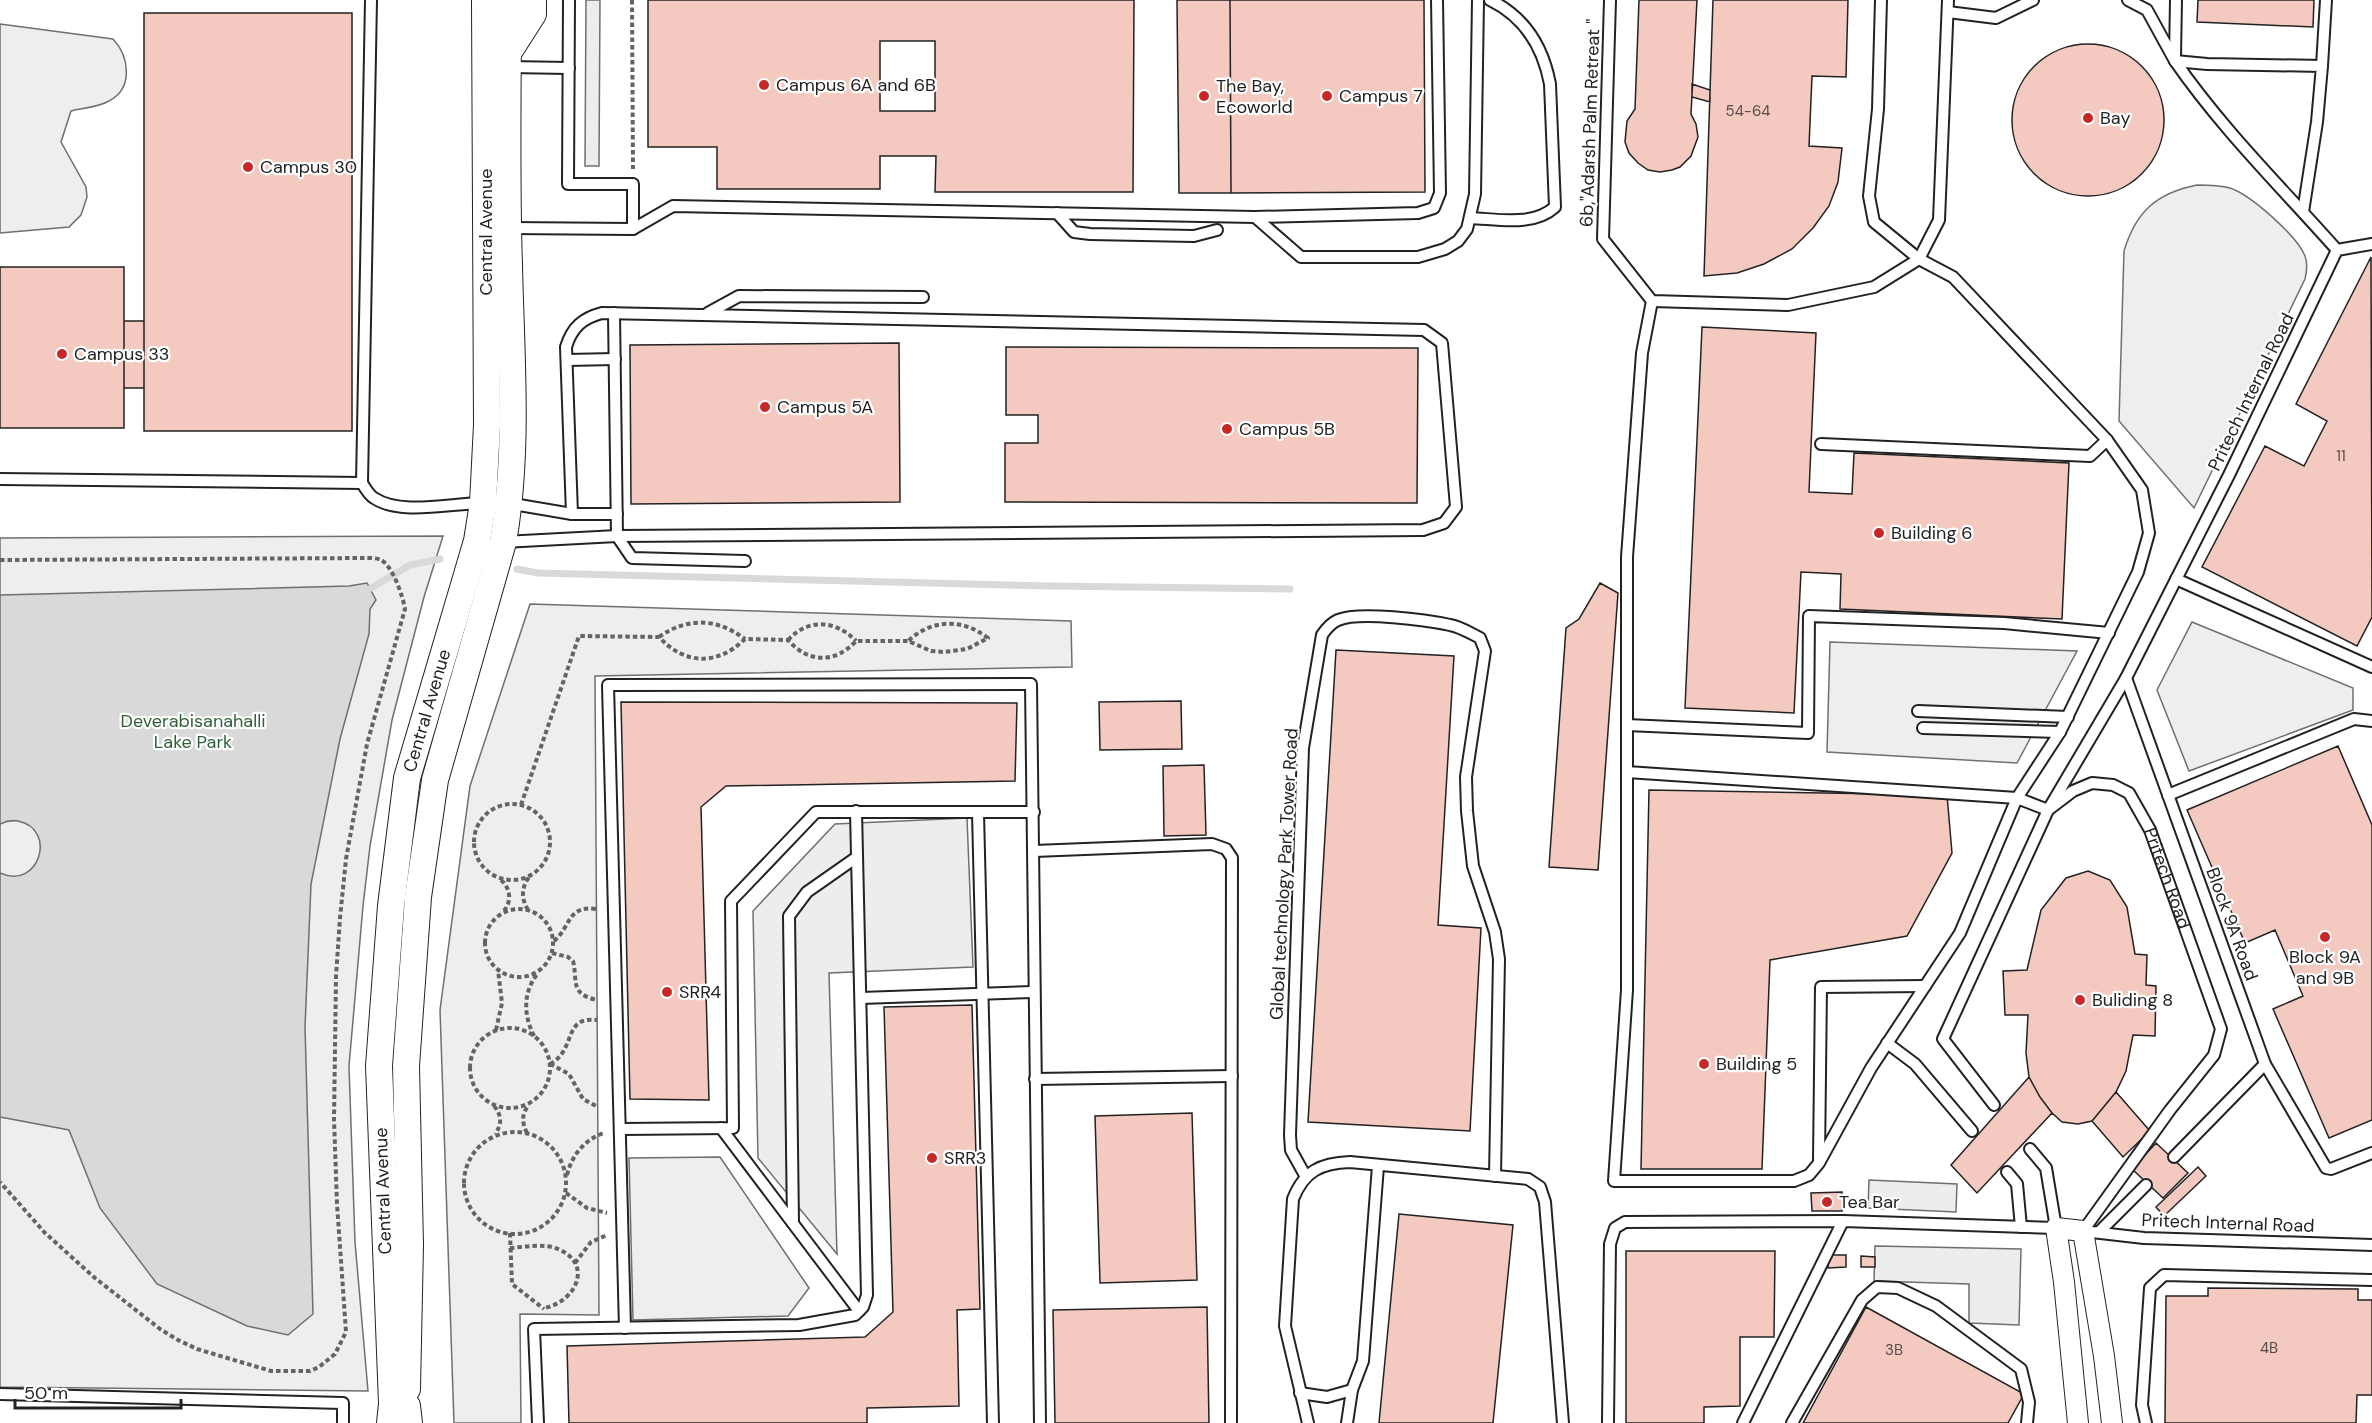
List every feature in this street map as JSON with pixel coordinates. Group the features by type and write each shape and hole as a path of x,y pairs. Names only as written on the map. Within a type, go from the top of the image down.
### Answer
{"street":[{"name":"Central Avenue","path":"398,1417 379,1066 391,906 407,778 477,542 483,503 487,425 485,0"},
{"name":"Central Avenue","path":"398,1417 410,1245 406,1066 418,897 435,780 503,542 510,503 513,424 508,228 508,0"},
{"path":"507,60 533,14 533,0"},
{"path":"2078,1423 2064,1282 2056,1228 2091,1231 2092,1281 2112,1423"},
{"path":"2064,1282 2092,1281"},
{"path":"2072,1359 2104,1356"}],"lane":[{"path":"371,0 362,483 374,498 406,509 458,503 510,503 572,514 617,514"},
{"path":"569,0 568,184 633,184 633,229"},
{"path":"508,228 633,229 673,206 1255,217 1418,213 1434,208 1440,193 1437,0"},
{"path":"1255,217 1301,256 1418,257 1445,249 1458,242 1467,228 1475,194 1478,0"},
{"path":"1470,218 1538,218 1555,207 1550,84 1547,66 1540,49 1520,21 1508,10 1490,0"},
{"name":"6b,\"Adarsh Palm Retreat \"","path":"1610,0 1603,239 1652,301"},
{"path":"1881,0 1878,109 1869,196 1874,222 1919,259 1953,277 2107,440 2142,490 2149,533 2138,572 2060,732 2017,798 1960,933 1871,1068 1818,1164 1809,1174 1794,1181 1614,1181 1627,990 1627,557 1642,353 1652,301 1788,305 1874,287 1919,259 1939,220 1948,0"},
{"path":"1948,12 1996,18 2033,0"},
{"path":"2128,0 2147,10 2175,61 2207,104 2337,250 2372,244"},
{"path":"2175,61 2176,0"},
{"path":"2303,212 2317,122 2326,0"},
{"path":"507,60 569,68"},
{"path":"2175,61 2322,66"},
{"path":"1057,213 1074,232 1090,234 1194,236 1216,230"},
{"name":"Pritech Internal Road","path":"2048,810 2126,678 2229,475 2337,250"},
{"path":"708,314 739,296 923,297"},
{"path":"503,542 617,536 1423,530 1444,523 1456,507 1442,343 1424,330 602,313 581,321 569,337 566,347 572,514"},
{"path":"614,313 617,536 632,558 745,561"},
{"path":"567,360 615,359"},
{"path":"1821,444 2090,456 2107,440"},
{"path":"0,479 362,483"},
{"path":"2176,579 2372,667"},
{"path":"1627,724 1808,733 1809,616 2004,623 2109,633"},
{"name":"Global technology Park Tower Road","path":"1306,1177 1291,1150 1290,1135 1303,748 1322,635 1330,625 1348,617 1386,617 1451,625 1480,638 1484,644 1485,658 1466,777 1473,866 1495,932 1499,959 1495,1176"},
{"name":"Block 9A Road","path":"2126,678 2265,1064 2326,1168 2372,1153"},
{"path":"625,1328 608,685 1031,684 1040,1423"},
{"path":"1918,711 2068,717"},
{"path":"2168,795 2354,719 2372,721"},
{"path":"1923,728 2060,732"},
{"path":"1627,772 2017,798 2048,810"},
{"name":"Pritech Road","path":"1994,1105 1943,1039 2048,810 2073,791 2092,783 2113,785 2129,793 2150,830 2221,1029 2214,1054 2170,1110 2091,1231"},
{"path":"538,1423 534,1329 799,1325 855,1315 863,1307 867,1295 856,811"},
{"path":"621,1130 733,1128 731,901 816,812 1034,812"},
{"path":"978,813 993,1423"},
{"path":"1034,851 1212,844 1226,849 1232,858 1231,1423"},
{"path":"793,1223 789,916 807,892 857,857"},
{"path":"1818,1164 1821,987 1924,986"},
{"path":"861,998 1033,992"},
{"path":"1887,1043 1915,1064 1972,1131"},
{"path":"2174,1157 2265,1064"},
{"path":"1035,1079 1232,1076"},
{"path":"722,1128 859,1311"},
{"path":"1608,1423 1610,1244 1615,1228 1625,1222 1843,1221 2056,1228 2046,1168 2030,1149"},
{"path":"1308,1423 1285,1326 1293,1199 1298,1187 1317,1168 1332,1163 1350,1162 1528,1179 1540,1186 1545,1202 1563,1423"},
{"path":"1347,1423 1352,1390 1363,1361 1378,1166"},
{"path":"2007,1172 2017,1184 2021,1227"},
{"path":"2091,1231 2146,1185"},
{"path":"1743,1423 1843,1221"},
{"name":"Pritech Internal Road","path":"2091,1231 2144,1238 2372,1245"},
{"path":"2146,1423 2142,1405 2150,1288 2164,1275 2372,1280"},
{"path":"1792,1423 1862,1300 1877,1287 1898,1288 1936,1306 2021,1369 2029,1401 2027,1423"},
{"path":"1300,1393 1327,1397 1352,1390"},
{"path":"0,1394 343,1403 343,1423"}],"path":[{"path":"632,0 633,184"},
{"path":"0,560 366,558 381,560 389,568 399,586 405,609 404,621 382,687 368,744 350,836 340,918 336,976 334,1119 346,1332 335,1354 319,1367 309,1371 280,1372 251,1366 196,1349 178,1340 160,1329 95,1278 45,1233 0,1182"},
{"path":"659,637 679,626 701,621 725,626 745,639"},
{"path":"788,640 803,627 823,623 841,628 856,641"},
{"path":"908,641 925,629 945,623 968,626 988,638"},
{"path":"529,911 522,896 526,881 540,869 550,850 549,829 544,819 526,806 504,804 485,814 474,833 473,844 481,865 504,882 510,895 509,903 492,921 487,931 486,952 490,962 498,970 518,978 539,971"},
{"path":"498,878 520,880 531,876"},
{"path":"553,942 564,932 574,913 588,908 596,909"},
{"path":"500,915 519,909 529,911 545,921 551,931 552,953 547,963 532,980 525,1002 529,1026 534,1036"},
{"path":"552,953 568,957 573,961 576,986 585,996 597,1000"},
{"path":"495,1031 502,1003 498,970"},
{"path":"550,1064 563,1054 572,1030 577,1025 590,1019 597,1020"},
{"path":"492,1137 500,1127 501,1121 496,1108 476,1090 470,1071 473,1051 486,1036 495,1031 515,1029 534,1036 542,1043 550,1064 546,1086 523,1114 527,1133"},
{"path":"550,1064 569,1074 583,1099 598,1107"},
{"path":"490,1103 510,1108 531,1102"},
{"path":"567,1175 557,1152 539,1137 516,1131 492,1137 482,1143 468,1162 464,1187 466,1199 480,1220 490,1227 510,1233 527,1233 549,1221 558,1212 566,1192 567,1175 574,1157 587,1141 603,1133 621,1130"},
{"path":"566,1192 587,1208 623,1213"},
{"path":"510,1233 512,1284 544,1308 546,1329"},
{"path":"574,1263 591,1242 601,1237 624,1233"},
{"path":"510,1248 549,1246 565,1253 578,1270 578,1279 569,1296 554,1306 544,1308"}],"green space":[{"path":"0,24 113,39 123,54 126,72 122,88 117,95 105,103 71,111 61,142 86,187 87,197 81,215 69,227 0,233"},
{"path":"2197,185 2230,188 2261,207 2293,238 2305,256 2307,268 2305,279 2194,508 2119,421 2124,251 2135,225 2150,206 2170,193"},
{"name":"Deverabisanahalli Lake Park","path":"443,536 424,597 392,720 370,846 363,906 349,1066 355,1242 368,1391 0,1387 0,538"},
{"path":"530,604 1071,621 1072,667 595,676 599,1315 520,1314 521,1423 454,1423 440,1010 470,786"},
{"path":"2192,622 2353,688 2353,710 2189,771 2157,690"},
{"path":"1830,642 2077,651 2017,763 1827,752"},
{"path":"720,1157 809,1288 788,1316 633,1320 629,1158"}],"shaded area":[{"path":"586,0 600,0 599,166 585,166"},
{"name":"Deverabisanahalli Lake Park","path":"367,583 376,600 370,609 369,634 340,739 311,884 305,1027 313,1314 288,1335 247,1326 157,1284 100,1208 69,1130 0,1117 0,873 14,876 25,874 39,857 40,846 38,835 30,826 18,821 7,821 0,824 0,595 349,586"},
{"path":"967,818 973,967 829,973 837,1254 758,1158 753,911 835,824"},
{"path":"1869,1180 1957,1184 1956,1212 1868,1208"},
{"path":"1875,1246 2021,1249 2019,1325 1969,1323 1969,1284 1874,1281"}],"building":[{"name":"Campus 6A and 6B","path":"648,0 1134,0 1133,192 935,192 936,156 880,156 880,189 717,189 717,147 648,147","holes":["880,41 935,41 935,111 880,111"]},
{"name":"The Bay, Ecoworld","path":"1177,0 1230,0 1231,193 1179,193"},
{"name":"Campus 7","path":"1230,0 1424,0 1425,192 1231,193"},
{"path":"1639,0 1697,0 1691,114 1696,124 1698,137 1691,156 1680,167 1660,172 1648,170 1638,163 1629,153 1625,142 1627,121 1635,109"},
{"path":"1713,0 1848,0 1846,77 1812,76 1809,146 1842,148 1838,182 1829,206 1813,228 1792,249 1764,264 1737,273 1704,276"},
{"path":"2198,0 2314,0 2313,27 2197,22"},
{"name":"Campus 30","path":"144,13 352,13 352,431 144,431"},
{"name":"Bay","path":"2088,44 2103,45 2117,50 2142,66 2158,91 2163,105 2163,135 2158,149 2142,174 2117,190 2103,195 2088,196 2073,195 2059,190 2034,174 2018,149 2013,135 2012,120 2013,105 2018,91 2034,66 2059,50 2073,45"},
{"path":"1692,84 1710,90 1710,102 1692,97"},
{"path":"2371,257 2372,617 2357,646 2202,567 2265,446 2304,466 2327,421 2296,404"},
{"name":"Campus 33","path":"0,267 124,267 124,428 0,428"},
{"path":"124,321 144,321 144,388 124,388"},
{"name":"Building 6","path":"1702,327 1816,333 1809,492 1852,494 1854,453 2069,463 2062,619 1840,609 1841,574 1801,572 1794,713 1685,708"},
{"name":"Campus 5A","path":"899,343 900,502 631,504 630,345"},
{"name":"Campus 5B","path":"1006,347 1418,348 1417,503 1005,502 1005,443 1038,443 1038,415 1006,415"},
{"path":"1600,583 1618,593 1598,870 1549,867 1566,628 1579,619"},
{"path":"1336,650 1454,656 1438,925 1481,928 1470,1131 1308,1122"},
{"path":"1181,701 1182,749 1100,750 1099,702"},
{"name":"SRR4","path":"621,702 1017,703 1015,781 726,786 701,807 709,1100 630,1099"},
{"name":"Block 9A and 9B","path":"2338,746 2372,825 2372,1120 2329,1138 2273,1009 2303,996 2275,930 2245,943 2187,810"},
{"path":"1204,765 1206,835 1164,836 1163,766"},
{"name":"Building 5","path":"1649,790 1947,795 1952,853 1907,936 1770,960 1762,1169 1641,1169"},
{"name":"Buliding 8","path":"2088,871 2110,880 2127,907 2135,954 2147,955 2146,985 2156,986 2155,1036 2133,1035 2126,1071 2116,1092 2092,1121 2078,1124 2062,1122 2052,1113 2029,1077 2026,1053 2028,1015 2005,1015 2003,971 2027,970 2041,910 2066,878"},
{"name":"SRR3","path":"972,1005 980,1309 957,1310 959,1406 867,1408 867,1423 569,1423 567,1346 865,1337 893,1312 884,1007"},
{"path":"2029,1077 2052,1113 1977,1193 1951,1165"},
{"path":"2116,1092 2150,1131 2123,1157 2092,1121"},
{"path":"1192,1113 1197,1280 1100,1283 1095,1116"},
{"path":"2156,1143 2188,1173 2163,1198 2132,1169"},
{"path":"2198,1167 2206,1176 2164,1216 2156,1207"},
{"name":"Tea Bar","path":"1842,1192 1842,1211 1812,1211 1811,1193"},
{"path":"1399,1214 1513,1225 1493,1423 1379,1423"},
{"path":"1626,1251 1775,1251 1774,1337 1740,1337 1740,1406 1704,1407 1704,1423 1626,1423"},
{"path":"1828,1255 1846,1255 1846,1267 1828,1268"},
{"path":"1861,1256 1875,1257 1875,1267 1861,1267"},
{"path":"2208,1288 2358,1289 2358,1300 2372,1300 2372,1395 2357,1395 2356,1423 2165,1423 2166,1296 2208,1296"},
{"path":"1207,1307 1209,1423 1055,1423 1053,1310"},
{"path":"1866,1307 2024,1394 2008,1423 1803,1423"}],"waterway":[{"path":"371,588 410,565 440,559"},
{"path":"517,569 538,573 1049,586 1290,589"}],"place":[{"name":"Campus 6A and 6B","path":"764,85"},
{"name":"The Bay, Ecoworld","path":"1204,96"},
{"name":"Campus 7","path":"1327,96"},
{"name":"Bay","path":"2088,118"},
{"name":"Campus 30","path":"248,167"},
{"name":"Campus 33","path":"62,354"},
{"name":"Campus 5A","path":"765,407"},
{"name":"Campus 5B","path":"1227,429"},
{"name":"Building 6","path":"1879,533"},
{"name":"Block 9A and 9B","path":"2325,937"},
{"name":"SRR4","path":"667,992"},
{"name":"Buliding 8","path":"2080,1000"},
{"name":"Building 5","path":"1704,1064"},
{"name":"SRR3","path":"932,1158"},
{"name":"Tea Bar","path":"1827,1202"}]}
